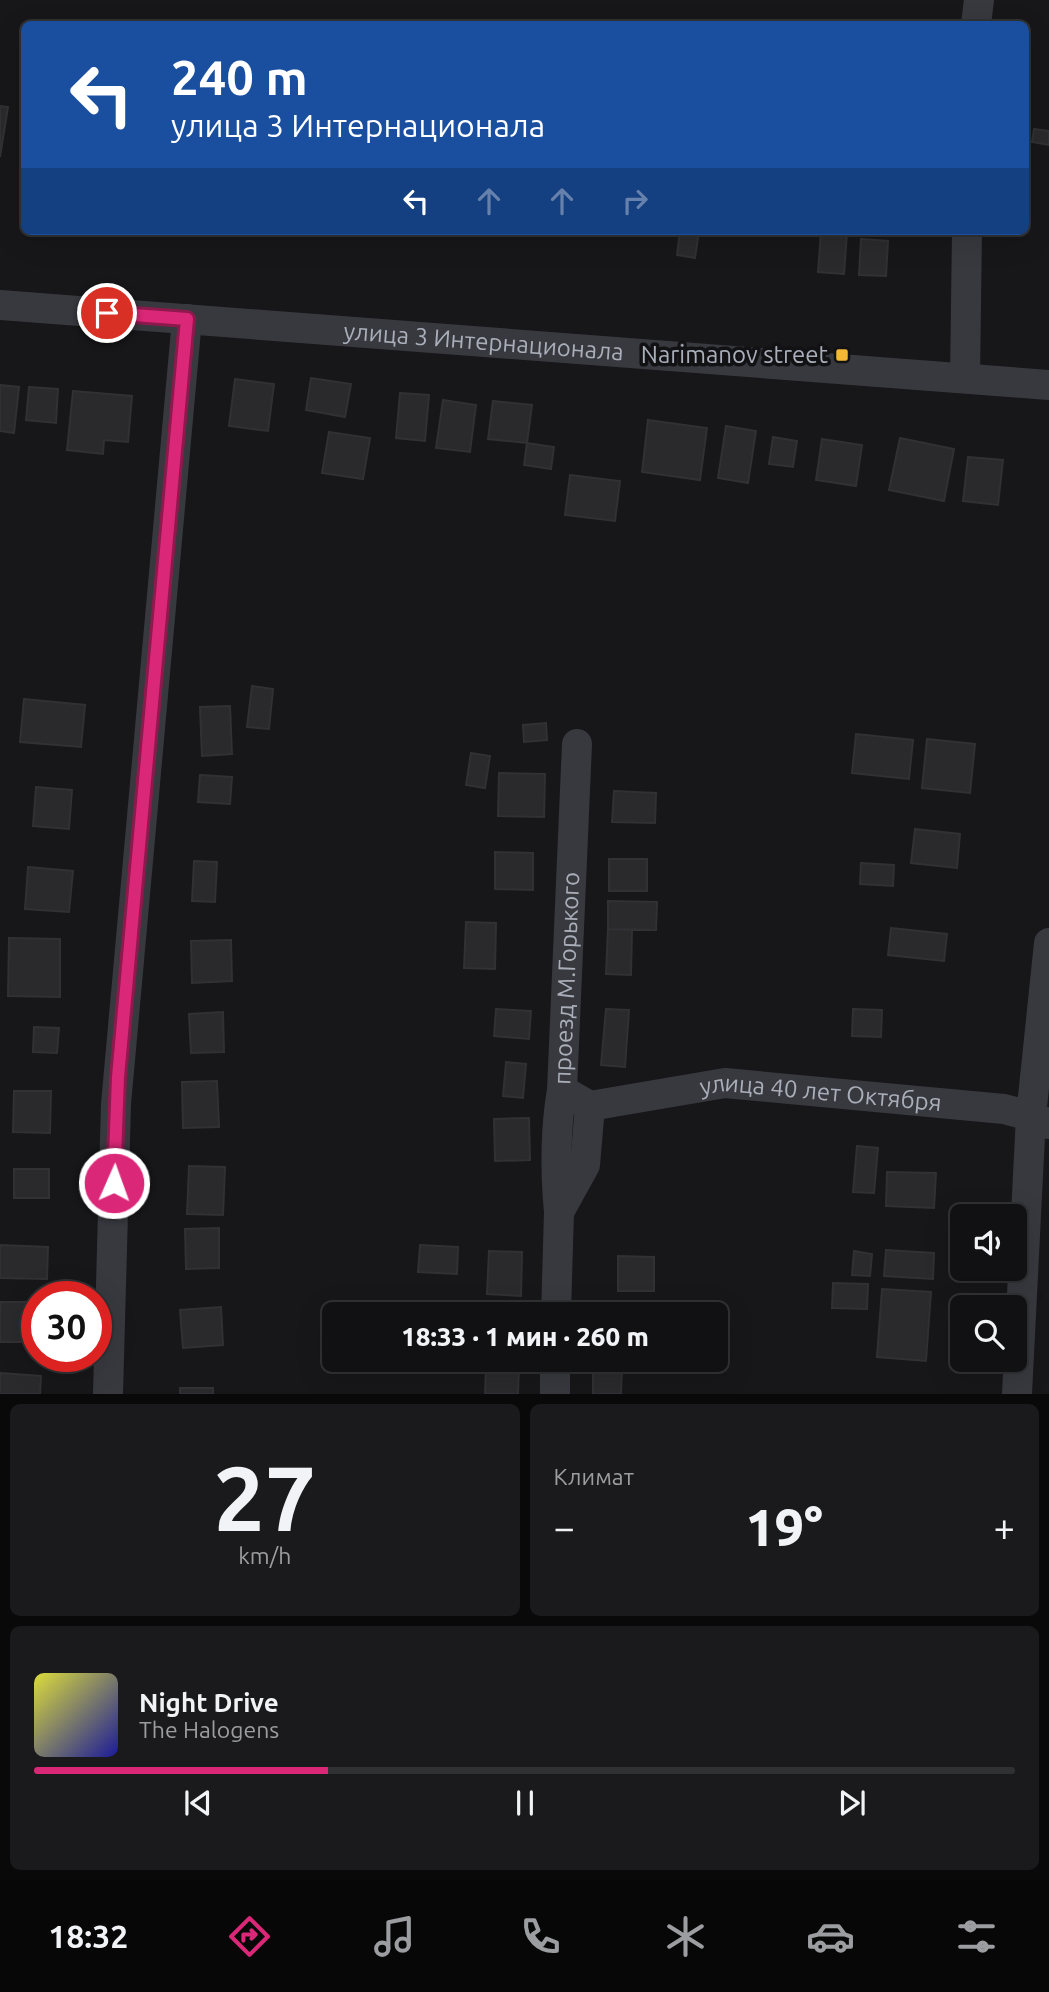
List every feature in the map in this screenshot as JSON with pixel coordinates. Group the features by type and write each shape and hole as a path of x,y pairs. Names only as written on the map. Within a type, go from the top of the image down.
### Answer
{"street":[{"path":"976,21 979,0"},
{"path":"965,378 967,235"},
{"name":"улица 3 Интернационала","path":"0,305 1049,386"},
{"path":"108,1394 116,1104 187,319"},
{"name":"проезд М.Горького","path":"556,1302 559,1212 585,1165 590,1106 562,1090 577,744"},
{"path":"1017,1394 1040,1120 1049,943"},
{"name":"улица 40 лет Октября","path":"590,1106 724,1083 1004,1109 1040,1120"},
{"path":"559,1212 555,1162 557,1117 562,1090"},
{"path":"555,1372 555,1394"}],"building":[{"path":"0,106 8,107 0,157"},
{"path":"1034,129 1049,131 1049,145 1032,142"},
{"path":"680,235 698,235 695,258 677,255"},
{"path":"821,235 847,235 844,274 818,272"},
{"path":"861,239 888,241 886,276 859,275"},
{"path":"311,378 351,384 345,417 306,410"},
{"path":"235,379 274,384 268,431 229,426"},
{"path":"0,385 19,387 14,433 0,431"},
{"path":"29,387 58,389 56,423 26,420"},
{"path":"73,391 132,396 128,442 104,440 103,454 67,450"},
{"path":"400,393 429,395 425,441 396,438"},
{"path":"443,400 476,405 470,452 436,448"},
{"path":"493,401 532,405 527,443 488,439"},
{"path":"648,420 707,428 700,480 642,472"},
{"path":"726,426 756,431 748,483 718,478"},
{"path":"329,432 370,438 363,479 322,473"},
{"path":"773,437 797,441 793,467 769,464"},
{"path":"900,438 954,449 944,501 889,490"},
{"path":"822,439 862,445 856,486 816,480"},
{"path":"527,443 554,447 551,469 524,465"},
{"path":"968,457 1003,460 998,505 963,501"},
{"path":"570,475 620,481 615,521 565,515"},
{"path":"252,686 273,689 269,729 247,727"},
{"path":"24,699 85,705 81,747 20,742"},
{"path":"230,706 232,754 202,756 200,707"},
{"path":"546,723 547,740 524,742 523,725"},
{"path":"856,734 913,740 909,779 852,773"},
{"path":"927,739 975,744 970,793 922,788"},
{"path":"471,753 490,756 485,788 466,785"},
{"path":"499,773 545,774 544,817 498,816"},
{"path":"200,775 232,777 230,804 198,802"},
{"path":"36,787 72,790 69,829 33,826"},
{"path":"614,791 656,793 655,823 612,822"},
{"path":"915,829 960,834 957,868 911,863"},
{"path":"495,852 533,853 533,890 495,889"},
{"path":"609,859 647,859 647,891 609,891"},
{"path":"194,861 217,862 215,902 192,901"},
{"path":"861,863 894,865 893,886 860,884"},
{"path":"28,867 73,871 69,912 25,909"},
{"path":"608,901 657,902 656,930 608,929"},
{"path":"466,922 496,923 495,969 464,968"},
{"path":"891,928 947,934 944,961 888,955"},
{"path":"608,929 632,930 631,975 606,974"},
{"path":"9,938 60,939 60,997 8,996"},
{"path":"231,940 232,981 192,983 191,941"},
{"path":"496,1009 531,1011 529,1039 494,1036"},
{"path":"606,1009 629,1010 625,1067 601,1065"},
{"path":"853,1009 882,1010 881,1037 852,1036"},
{"path":"223,1012 224,1052 191,1053 189,1014"},
{"path":"34,1027 59,1028 57,1053 33,1052"},
{"path":"506,1062 526,1064 523,1098 503,1096"},
{"path":"217,1081 219,1127 183,1128 182,1082"},
{"path":"14,1091 51,1091 50,1133 13,1132"},
{"path":"529,1118 530,1160 495,1161 494,1119"},
{"path":"857,1146 878,1148 874,1193 853,1192"},
{"path":"189,1166 225,1167 223,1215 187,1214"},
{"path":"14,1169 49,1169 49,1198 14,1198"},
{"path":"887,1172 936,1173 934,1208 886,1206"},
{"path":"219,1228 219,1268 186,1269 185,1229"},
{"path":"0,1245 48,1247 47,1279 0,1278"},
{"path":"420,1245 458,1247 457,1274 418,1272"},
{"path":"886,1250 934,1253 933,1279 884,1276"},
{"path":"489,1251 522,1252 521,1296 487,1294"},
{"path":"854,1251 872,1254 870,1276 852,1275"},
{"path":"618,1256 654,1257 654,1291 618,1291"},
{"path":"833,1283 868,1284 867,1309 832,1308"},
{"path":"882,1289 931,1292 926,1361 877,1357"},
{"path":"0,1302 21,1302 21,1342 0,1342"},
{"path":"221,1307 223,1345 183,1348 180,1310"},
{"path":"486,1372 519,1372 518,1394 485,1394"},
{"path":"593,1372 622,1372 621,1394 593,1394"},
{"path":"0,1373 41,1376 40,1394 0,1394"},
{"path":"180,1388 213,1388 213,1394 180,1394"}],"place":[{"name":"Narimanov street","path":"842,355"}],"route":[{"path":"107,313 187,319 118,1077 114,1183"}]}
